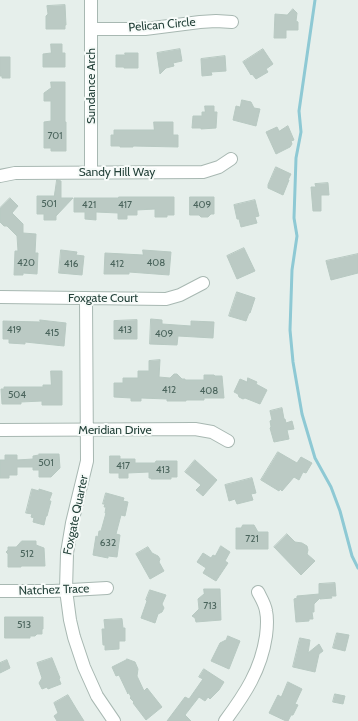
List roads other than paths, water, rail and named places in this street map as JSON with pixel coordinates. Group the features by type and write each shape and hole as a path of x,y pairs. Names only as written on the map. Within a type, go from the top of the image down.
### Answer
{"street":[{"name":"Sundance Arch","path":"91,0 91,172"},
{"name":"Pelican Circle","path":"91,29 145,29 200,22 232,22"},
{"name":"Sandy Hill Way","path":"0,176 15,173 203,172 220,166 231,159"},
{"name":"Foxgate Court","path":"0,297 166,298 180,296 203,283"},
{"name":"Foxgate Quarter","path":"86,298 87,461 72,523 67,553 66,590 70,620 84,667 97,696 114,721"},
{"name":"Meridian Drive","path":"0,430 195,430 212,432 228,441"},
{"name":"Natchez Trace","path":"0,591 107,588"},
{"path":"225,721 242,698 253,679 260,663 265,645 268,620 264,603 258,592"}],"waterway":[{"path":"315,0 299,111 301,132 296,158 294,218 297,236 292,270 290,330 293,362 302,414 315,458 331,487 340,511 352,556 358,568"}]}
